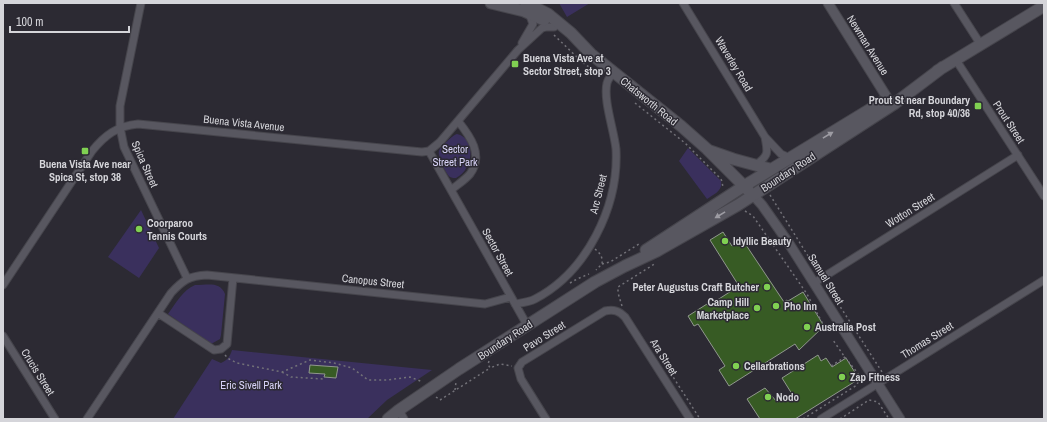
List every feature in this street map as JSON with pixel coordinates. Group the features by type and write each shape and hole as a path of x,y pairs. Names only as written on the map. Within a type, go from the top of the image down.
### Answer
{"main road":[{"name":"Chatsworth Road","path":"491,3 532,7 552,17 571,32 591,54 707,149 753,195"},
{"name":"Boundary Road","path":"625,266 655,243 770,169 956,60 1044,6"},
{"name":"Chatsworth Road","path":"532,7 553,30 591,54"},
{"name":"Boundary Road","path":"388,419 401,415 430,389 527,325 625,266 713,220 753,195 894,104 943,67"},
{"name":"Chatsworth Road","path":"707,149 733,159 770,169"}],"street":[{"name":"Spica Street","path":"141,3 121,98 120,127 124,147 187,278"},
{"name":"Waverley Road","path":"683,3 765,137 781,154 790,158"},
{"name":"Newman Avenue","path":"828,3 888,99"},
{"path":"954,3 981,45"},
{"path":"518,50 532,25 532,7"},
{"path":"429,151 440,142 518,50 542,28 546,27 553,30"},
{"name":"Prout Street","path":"956,60 1044,196"},
{"name":"Arc Street","path":"515,304 534,300 562,280 579,262 590,246 604,218 610,202 614,181 616,147 607,86 613,72"},
{"path":"451,190 470,174 476,158 475,146 458,121"},
{"name":"Buena Vista Avenue","path":"3,285 92,151 104,136 120,127 138,124 422,152 429,151"},
{"name":"Waverley Road","path":"756,165 766,157 768,151 765,137"},
{"name":"Sector Street","path":"429,151 527,325"},
{"name":"Wotton Street","path":"814,283 1018,155"},
{"name":"Samuel Street","path":"753,195 771,217 900,419"},
{"name":"Canopus Street","path":"187,278 207,275 485,304 510,297"},
{"path":"87,419 171,293 187,278"},
{"path":"158,313 214,350 221,349 227,344 233,278"},
{"name":"Thomas Street","path":"821,419 1044,280"},
{"name":"Pavo Street","path":"518,368 522,362 605,311 615,310"},
{"name":"Ara Street","path":"615,310 624,317 633,330 690,419"},
{"name":"Crucis Street","path":"3,336 54,419"},
{"path":"518,368 520,379 546,419"}],"path":[{"path":"553,30 582,62 600,75"},
{"path":"633,101 685,144 720,178 724,186 720,191"},
{"path":"772,191 770,194 774,201 815,267 821,270"},
{"path":"743,211 750,213 753,216 807,294 825,328"},
{"path":"592,277 590,274 602,264 610,262 640,244"},
{"path":"590,246 600,253 602,264"},
{"path":"623,307 618,293 618,287 660,260"},
{"path":"827,286 882,372"},
{"path":"803,419 857,385 860,376 833,340"},
{"path":"221,349 228,359 237,363 282,372 291,377 323,379"},
{"path":"831,366 845,357"},
{"path":"282,372 310,360 334,363 352,368 368,380 387,380 410,377 425,383 436,398 440,400 497,365 506,364 518,368"},
{"path":"490,368 488,364 491,360"},
{"path":"455,390 457,380"},
{"path":"840,419 869,400 878,402 889,419"}],"green space":[{"path":"559,3 590,3 567,17"},
{"name":"Sector Street Park","path":"457,134 464,137 468,142 470,155 466,169 454,178 450,177 446,172 441,161 439,151 444,144"},
{"path":"688,148 721,181 721,187 719,190 707,199 679,161"},
{"name":"Coorparoo Tennis Courts","path":"141,210 159,248 139,278 108,257"},
{"path":"195,285 217,285 225,294 220,339 211,344 168,314 183,293"},
{"name":"Eric Sivell Park","path":"232,350 432,370 387,400 367,419 173,419 212,359 221,363 227,359","holes":["310,365 338,367 336,378 325,377 325,374 309,373"]}],"building":[{"name":"Camp Hill Marketplace","path":"723,232 732,246 742,239 784,302 803,292 824,326 799,350 795,344 729,386 719,370 725,366 698,324 694,326 688,316 707,304 708,306 739,286 710,240"},
{"path":"818,355 821,361 826,358 832,367 846,358 859,379 795,419 760,419 747,399 765,388 777,402 792,394 782,378"},
{"path":"310,365 338,367 336,378 324,377 325,374 309,373"}],"place":[{"name":"Buena Vista Ave at Sector Street, stop 3","path":"515,64"},
{"name":"Prout St near Boundary Rd, stop 40/36","path":"978,106"},
{"name":"Buena Vista Ave near Spica St, stop 38","path":"85,151"},
{"name":"Coorparoo Tennis Courts","path":"139,229"},
{"name":"Idyllic Beauty","path":"725,241"},
{"name":"Peter Augustus Craft Butcher","path":"767,287"},
{"name":"Pho Inn","path":"776,306"},
{"name":"Camp Hill Marketplace","path":"757,308"},
{"name":"Australia Post","path":"807,327"},
{"name":"Cellarbrations","path":"736,366"},
{"name":"Zap Fitness","path":"842,377"},
{"name":"Nodo","path":"768,397"}]}
